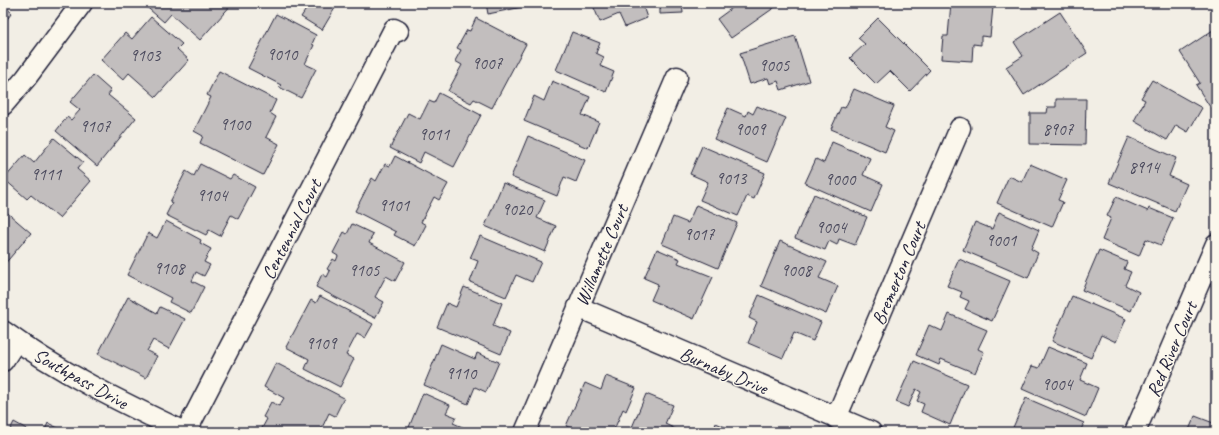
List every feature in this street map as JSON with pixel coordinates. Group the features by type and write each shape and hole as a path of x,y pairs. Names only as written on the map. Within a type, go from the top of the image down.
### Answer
{"street":[{"path":"3,105 26,78 82,3"},
{"name":"Centennial Court","path":"185,432 394,29 398,31"},
{"name":"Willamette Court","path":"525,432 677,77"},
{"name":"Bremerton Court","path":"836,418 960,128"},
{"name":"Red River Court","path":"1135,432 1216,244"},
{"name":"Burnaby Drive","path":"578,307 871,432"},
{"path":"3,360 10,336"},
{"name":"Southpass Drive","path":"10,336 48,362 105,394 185,432"}],"building":[{"path":"142,3 233,3 200,40 171,14 164,22"},
{"path":"299,3 338,3 322,30 301,17 307,8"},
{"path":"486,3 542,3 488,14"},
{"path":"592,3 642,3 647,18 625,27 619,14 600,22"},
{"path":"660,3 682,3 683,13 660,14"},
{"path":"728,3 776,3 778,5 731,38 717,19 732,8"},
{"path":"951,3 993,7 990,37 981,36 981,45 973,44 972,61 941,59 943,36 948,36"},
{"path":"3,5 12,13 3,24"},
{"path":"1060,12 1087,53 1024,95 1006,67 1023,56 1014,42"},
{"path":"276,14 316,35 312,44 314,45 305,64 316,69 301,98 279,87 281,85 248,68"},
{"path":"151,17 182,44 177,49 189,60 156,97 129,73 123,80 101,60 125,33 132,39"},
{"path":"476,18 526,44 492,108 474,99 471,103 448,91 462,65 455,61 461,50 457,48 467,30 470,31"},
{"path":"878,18 930,70 910,91 890,71 876,84 850,58 865,44 858,38"},
{"path":"1216,28 1216,103 1210,107 1196,85 1200,83 1180,52"},
{"path":"572,32 600,43 596,53 604,57 600,66 614,72 606,92 556,70"},
{"path":"795,36 809,81 781,90 778,81 770,84 768,78 750,84 740,53"},
{"path":"219,71 276,100 270,113 276,117 266,137 279,144 263,175 200,143 203,136 194,131 211,97 207,95"},
{"path":"93,75 111,91 108,95 136,118 97,166 56,131 67,117 71,120 80,110 70,102"},
{"path":"1152,80 1202,108 1188,132 1176,125 1167,140 1134,121 1145,100 1141,98"},
{"path":"552,81 590,97 582,115 599,122 588,148 524,121 534,96 544,101"},
{"path":"854,89 894,106 885,127 894,131 885,152 831,129 841,107 845,108"},
{"path":"439,93 481,115 454,167 424,152 419,163 390,148 408,113 420,119 429,101 434,103"},
{"path":"1056,99 1086,99 1085,145 1030,144 1030,113 1047,113 1048,107 1056,107"},
{"path":"757,106 786,118 767,162 714,139 728,108 746,116 748,111 753,114"},
{"path":"528,136 585,160 576,182 564,177 557,196 511,177"},
{"path":"1129,137 1176,158 1169,176 1187,184 1175,211 1109,183"},
{"path":"54,138 83,162 77,169 91,181 59,218 31,195 27,199 4,179 25,155 34,163"},
{"path":"832,142 870,158 863,175 883,184 871,212 805,183 816,159 824,163"},
{"path":"702,146 765,173 754,199 747,196 738,216 700,200 708,182 690,174"},
{"path":"395,156 448,184 439,200 434,197 421,222 426,225 415,246 394,235 396,232 355,211 372,178 376,181 385,164 390,166"},
{"path":"200,164 230,179 233,175 255,187 238,219 231,215 220,236 209,230 206,235 166,215 172,203 170,202 186,171 194,176"},
{"path":"1030,164 1067,180 1058,200 1063,202 1052,227 997,203 1009,176 1022,182"},
{"path":"503,183 545,200 537,218 556,226 545,252 485,226"},
{"path":"814,194 867,217 855,245 839,239 837,245 829,241 825,250 795,238"},
{"path":"1116,197 1148,211 1149,208 1173,218 1161,245 1146,239 1139,256 1102,240 1111,218 1107,216"},
{"path":"696,205 737,223 718,268 662,244 673,217 688,223"},
{"path":"3,209 31,233 3,266"},
{"path":"999,212 1039,230 1031,249 1038,253 1028,278 963,250 975,222 992,229"},
{"path":"166,221 201,240 200,243 211,249 204,262 210,265 204,276 196,272 192,281 204,287 191,313 169,302 171,298 127,275 148,233 157,238"},
{"path":"352,224 373,234 369,243 405,262 395,281 386,276 375,297 384,302 375,318 316,287 322,274 327,277 330,271 327,269 333,259 336,261 338,256 333,253 344,232 347,234"},
{"path":"480,236 541,262 532,282 516,275 506,297 470,282 478,261 470,258"},
{"path":"780,241 827,262 819,278 838,286 826,314 761,286"},
{"path":"657,249 680,259 678,263 713,277 694,319 651,300 658,284 644,278"},
{"path":"1099,250 1127,262 1124,269 1131,272 1125,285 1139,292 1131,311 1082,290"},
{"path":"959,259 1010,281 992,321 965,309 969,301 960,297 962,292 947,286"},
{"path":"464,287 502,303 493,326 510,333 501,354 437,327 447,303 456,307"},
{"path":"759,295 821,322 813,341 794,333 783,358 748,343 757,322 749,318"},
{"path":"320,296 373,324 365,338 357,334 346,355 354,359 340,387 305,369 309,359 286,347 311,300 316,303"},
{"path":"1072,296 1126,319 1116,342 1101,335 1091,358 1052,341"},
{"path":"128,297 157,313 160,307 185,319 169,349 153,340 147,351 157,356 146,378 98,354"},
{"path":"949,314 987,330 978,349 984,352 975,373 941,359 939,365 916,355 929,325 942,331"},
{"path":"441,344 475,359 477,353 499,362 486,392 475,387 468,404 424,385"},
{"path":"1048,347 1087,363 1080,380 1098,388 1086,417 1022,389 1032,366 1039,368"},
{"path":"914,361 967,384 950,425 921,412 924,404 917,401 921,392 916,389 908,407 896,402"},
{"path":"276,363 344,398 335,416 329,413 320,432 265,432 261,430 267,419 263,417 271,402 279,406 284,398 264,387"},
{"path":"606,376 636,388 626,411 623,409 613,432 582,432 566,426 585,383 601,390"},
{"path":"423,393 450,405 446,413 456,417 453,423 467,429 465,432 407,432"},
{"path":"646,394 673,405 665,424 682,432 630,432"},
{"path":"1026,398 1084,423 1080,432 1011,432"},
{"path":"1195,416 1216,424 1216,432 1188,432"},
{"path":"14,422 32,432 9,432"},
{"path":"48,423 66,432 44,432"},
{"path":"716,423 736,432 713,432"}]}
